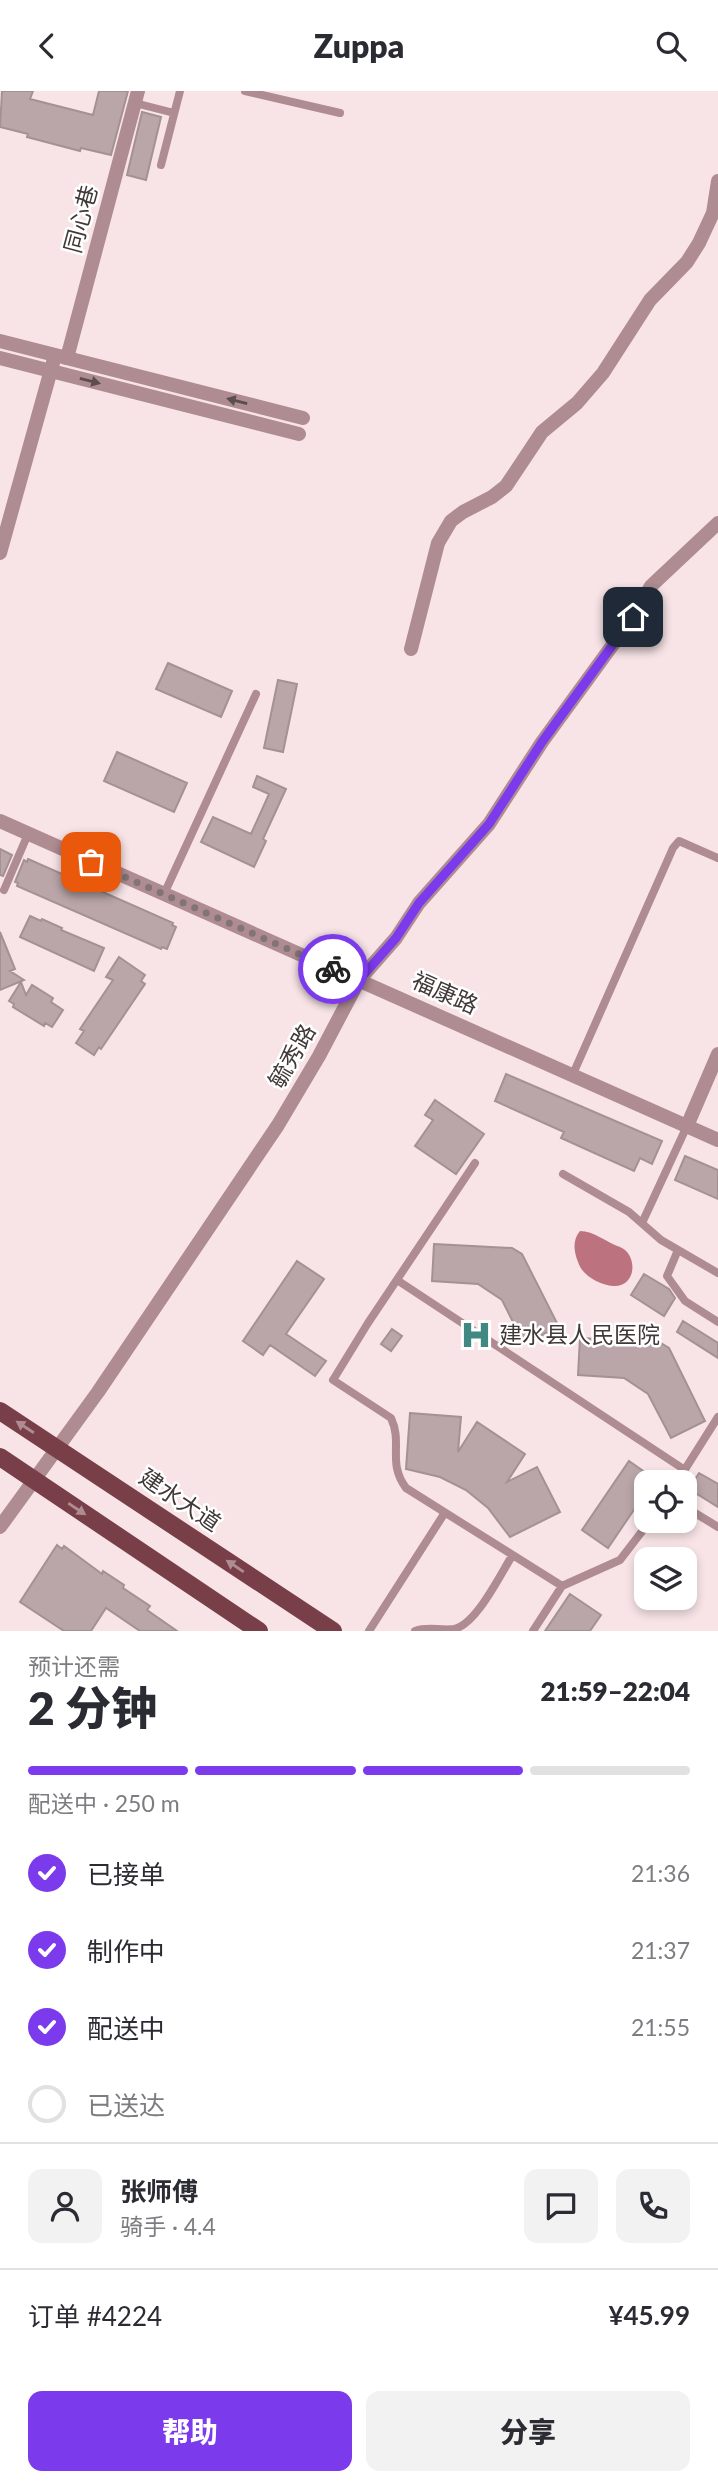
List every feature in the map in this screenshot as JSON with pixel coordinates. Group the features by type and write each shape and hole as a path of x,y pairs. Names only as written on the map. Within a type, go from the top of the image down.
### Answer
{"main road":[{"name":"建水大道","path":"0,1411 333,1631"},
{"path":"0,1457 259,1631"}],"street":[{"name":"同心巷","path":"0,553 51,371 61,357 136,97"},
{"path":"411,649 438,543 446,529 463,512 501,491 542,432 577,403 603,373 650,300 687,262 699,243 713,213 718,181"},
{"path":"0,341 303,418"},
{"path":"0,358 299,434"},
{"name":"毓秀路","path":"0,1527 98,1392 278,1125 319,1056 359,980 396,938 419,903 489,824 542,742 633,617 651,586 718,523"},
{"name":"福康路","path":"0,821 718,1140"},
{"path":"687,1126 718,1054"}],"lane":[{"path":"161,165 180,91"},
{"path":"246,91 340,113"},
{"path":"136,97 174,113"},
{"path":"164,894 256,694"},
{"path":"5,890 28,834"},
{"path":"573,1074 673,848 678,841 718,858"},
{"path":"642,1223 687,1126"},
{"path":"475,1163 333,1380 391,1418 395,1429 396,1469 401,1481 414,1495 562,1586"},
{"path":"563,1174 629,1212 661,1241 718,1273"},
{"path":"678,1250 667,1276 685,1301 718,1322"},
{"path":"397,1280 685,1470 718,1417"},
{"path":"369,1631 444,1514"},
{"path":"697,1514 718,1527"},
{"path":"533,1631 562,1586 620,1560 641,1533"},
{"path":"415,1631 454,1629 469,1622 512,1556"},
{"path":"262,1584 288,1611 317,1631"}],"shaded area":[{"path":"580,1231 595,1235 627,1252 632,1267 627,1281 610,1286 585,1273 579,1265 575,1250"}],"building":[{"path":"2,91 33,91 30,99 93,115 99,91 128,91 111,155 81,148 80,151 0,127"},
{"path":"142,112 161,117 146,180 127,175"},
{"path":"168,663 232,691 221,717 156,689"},
{"path":"278,680 297,684 283,752 264,748"},
{"path":"117,752 187,783 174,812 104,781"},
{"path":"257,776 286,789 263,839 266,841 254,867 201,842 213,817 251,834 269,794 253,787"},
{"path":"0,849 12,855 3,876 0,875"},
{"path":"28,859 173,923 176,927 167,949 161,949 17,886 18,883 15,882 24,860 27,862"},
{"path":"30,916 104,948 94,971 20,937"},
{"path":"0,932 15,969 10,971 24,980 0,990"},
{"path":"119,957 145,975 141,981 145,984 101,1049 99,1047 94,1055 76,1043 84,1031 80,1029 113,980 106,977"},
{"path":"21,982 26,995 32,985 53,998 51,1002 63,1010 52,1027 45,1023 44,1026 13,1007 14,1004 9,1001"},
{"path":"506,1074 662,1141 652,1164 640,1158 634,1171 561,1138 564,1132 495,1101"},
{"path":"435,1100 484,1134 456,1174 415,1146 433,1120 425,1115"},
{"path":"685,1156 718,1170 718,1199 675,1180"},
{"path":"434,1244 512,1248 522,1254 559,1327 524,1344 502,1300 478,1284 432,1281"},
{"path":"297,1261 324,1279 286,1334 326,1361 315,1376 270,1345 263,1355 243,1341"},
{"path":"644,1274 669,1289 675,1298 664,1316 631,1295"},
{"path":"683,1321 718,1343 718,1358 677,1332"},
{"path":"392,1329 402,1336 391,1351 381,1344"},
{"path":"580,1338 659,1342 669,1348 705,1421 671,1438 648,1394 624,1378 578,1375"},
{"path":"410,1413 461,1417 458,1452 477,1422 525,1454 507,1482 537,1467 560,1512 510,1537 488,1508 466,1490 440,1477 406,1469"},
{"path":"629,1461 642,1470 634,1470 634,1510 608,1548 582,1530"},
{"path":"699,1473 718,1484 718,1507 697,1494"},
{"path":"57,1545 62,1549 64,1546 102,1574 103,1571 124,1585 123,1588 150,1606 147,1610 177,1631 140,1631 106,1608 91,1631 64,1631 20,1602"},
{"path":"570,1594 601,1615 590,1631 545,1631"}],"way so far":[{"path":"91,862 333,969"}],"place":[{"name":"建水县人民医院","path":"476,1335"}],"route":[{"path":"333,969 359,980 396,938 419,903 489,824 542,742 633,617"}]}
